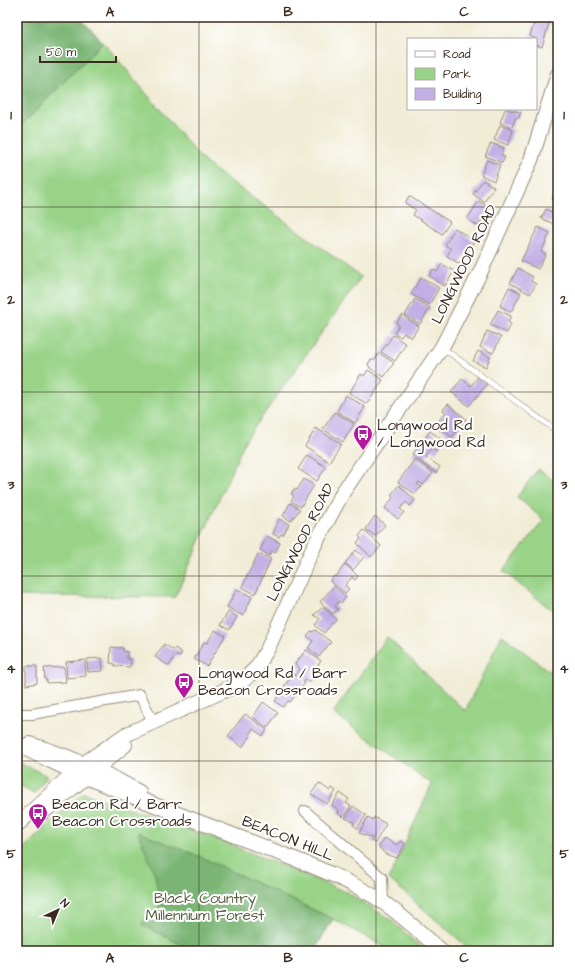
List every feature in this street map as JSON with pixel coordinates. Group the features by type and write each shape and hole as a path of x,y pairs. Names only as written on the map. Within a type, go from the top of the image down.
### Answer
{"main road":[{"name":"LONGWOOD ROAD","path":"84,770 125,735 232,687 244,680 257,667 268,648 315,544 343,492 442,347 477,278 531,160 558,74"},
{"path":"17,740 53,751 84,770"},
{"path":"17,744 84,770"},
{"path":"17,825 84,770"},
{"path":"17,831 26,826 84,770"},
{"name":"BEACON HILL","path":"84,770 114,790 335,876 383,902 442,951"}],"street":[{"path":"17,714 32,714 140,695 153,722"},
{"name":"BEACON HILL","path":"305,811 382,878 383,902"}],"lane":[{"path":"442,347 558,432"}],"green space":[{"path":"17,17 79,17 103,42 17,130"},
{"path":"103,42 204,162 361,277 245,441 175,597 17,596 17,130"},
{"path":"538,469 558,484 558,615 503,571 544,520 517,497"},
{"path":"502,635 558,678 558,951 472,951 389,879 432,784 333,713 387,637 465,711"},
{"path":"17,761 47,776 34,793 17,784"},
{"path":"84,793 219,840 346,892 391,920 425,951 392,951 333,919 314,951 17,951 17,855 69,805"},
{"name":"Black Country Millennium Forest","path":"138,832 201,857 333,919 314,951 193,951 141,924 161,905 155,875"}],"building":[{"path":"536,17 551,17 542,47 537,45 537,38 530,36"},
{"path":"505,110 521,112 518,119 516,117 512,127 500,123"},
{"path":"500,125 513,130 508,145 494,140"},
{"path":"491,143 504,148 501,155 505,157 502,163 485,156"},
{"path":"487,160 500,165 494,181 481,175"},
{"path":"483,180 494,187 484,202 473,194"},
{"path":"555,191 558,192 558,226 541,218 546,209 551,212 557,201 552,199"},
{"path":"409,196 450,222 442,234 413,215 416,210 405,203"},
{"path":"479,201 490,208 478,226 467,219"},
{"path":"538,227 550,233 541,252 546,254 538,269 521,261"},
{"path":"455,228 474,241 460,264 447,256 451,249 445,245"},
{"path":"442,264 454,271 445,286 429,276 433,269 437,272"},
{"path":"518,268 533,277 531,281 536,284 530,294 510,283"},
{"path":"421,277 439,288 429,305 411,294"},
{"path":"509,287 521,293 511,312 500,306"},
{"path":"415,299 430,308 420,324 405,315"},
{"path":"498,310 511,316 508,322 511,324 507,333 490,325"},
{"path":"402,315 419,326 411,338 404,333 401,337 394,333 399,325 396,323"},
{"path":"487,331 501,337 493,353 480,347"},
{"path":"393,335 406,344 395,361 381,352"},
{"path":"478,351 490,357 486,367 473,361"},
{"path":"379,353 394,363 384,377 370,368 368,364 371,360 375,360"},
{"path":"368,370 383,380 367,404 349,393 361,374 364,376"},
{"path":"478,377 487,384 469,406 451,392 462,379 471,386"},
{"path":"346,395 365,407 355,423 337,411"},
{"path":"448,404 466,419 452,437 436,424 446,412 443,410"},
{"path":"335,412 354,424 343,442 323,429"},
{"path":"316,428 341,444 329,462 305,446"},
{"path":"430,431 444,441 436,452 432,449 426,457 440,467 436,473 412,455"},
{"path":"307,455 326,467 317,481 298,469"},
{"path":"415,459 433,473 423,485 419,482 417,484 421,487 415,494 398,482"},
{"path":"304,479 314,485 301,507 291,501 294,496 291,494 294,489 297,490"},
{"path":"399,485 415,500 410,506 406,502 400,509 404,512 398,519 385,508 393,498 391,495"},
{"path":"290,503 300,509 291,521 283,516"},
{"path":"375,516 385,525 375,536 366,529"},
{"path":"279,519 289,524 283,535 281,534 279,537 273,534"},
{"path":"364,530 381,546 371,557 357,543 361,539 359,536"},
{"path":"267,536 280,543 275,553 272,551 269,556 260,550"},
{"path":"356,550 364,557 353,570 345,563"},
{"path":"258,554 271,559 255,594 242,587"},
{"path":"345,564 358,576 355,580 352,577 345,585 349,589 345,593 330,581 335,575 336,577"},
{"path":"334,586 346,597 341,603 339,601 335,606 338,609 333,614 320,602"},
{"path":"237,589 252,597 243,616 227,607"},
{"path":"323,607 336,619 324,633 315,625 320,619 314,615"},
{"path":"229,611 237,617 229,630 220,625"},
{"path":"215,630 225,636 207,666 194,659 204,642 207,643"},
{"path":"315,630 331,642 319,657 308,648 313,641 307,636 311,631 313,632"},
{"path":"164,644 173,650 175,648 182,653 179,657 176,655 169,666 155,657"},
{"path":"111,647 123,648 123,651 127,652 127,659 131,659 130,667 115,666 115,664 110,663"},
{"path":"306,650 321,661 310,675 313,677 309,683 305,679 303,682 305,683 290,702 288,701 283,707 275,701 278,697 277,696 293,674 295,676 300,669 295,664"},
{"path":"102,658 103,671 88,672 87,659"},
{"path":"85,660 86,676 67,678 66,662"},
{"path":"26,666 37,666 37,683 26,685"},
{"path":"64,667 66,682 47,683 47,680 45,680 44,668"},
{"path":"17,674 22,675 21,685 17,685"},
{"path":"263,702 278,713 267,728 253,717"},
{"path":"245,714 267,730 263,736 253,729 248,735 250,737 242,747 228,736"},
{"path":"319,783 330,791 332,788 336,791 327,804 311,794"},
{"path":"340,793 349,799 346,803 351,806 343,817 338,813 339,810 332,805"},
{"path":"353,806 366,815 357,828 353,825 354,822 345,818"},
{"path":"368,817 373,820 374,817 386,824 375,843 371,841 373,838 359,833"},
{"path":"384,838 397,845 400,841 405,844 397,858 385,854 379,847"}],"place":[{"name":"Longwood Rd / Longwood Rd","path":"363,451"},
{"name":"Longwood Rd / Barr Beacon Crossroads","path":"184,699"},
{"name":"Beacon Rd / Barr Beacon Crossroads","path":"38,830"}]}
